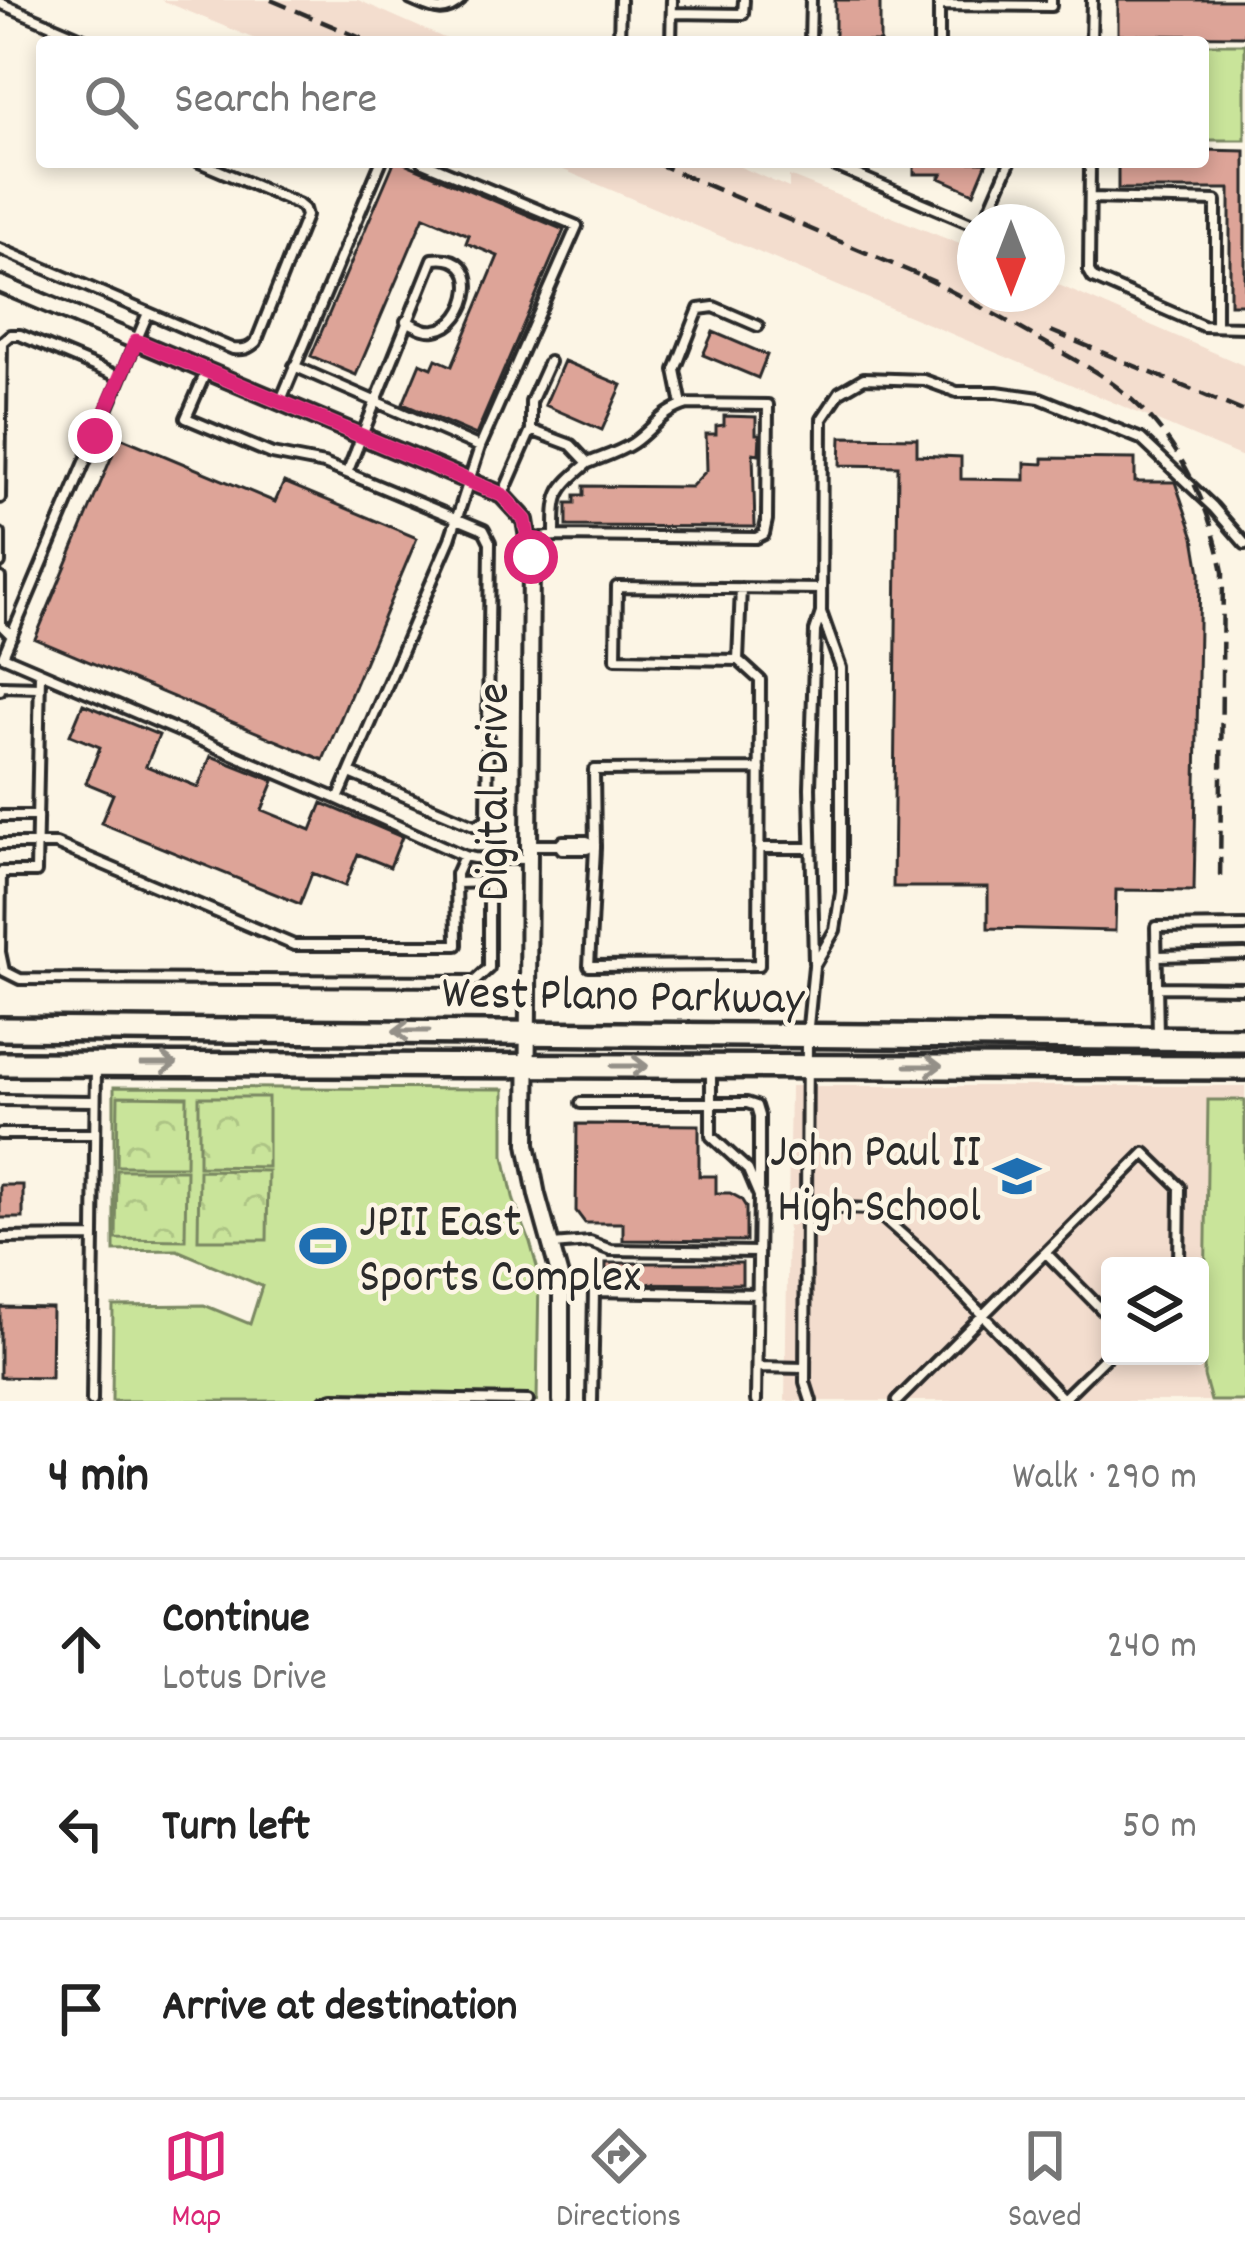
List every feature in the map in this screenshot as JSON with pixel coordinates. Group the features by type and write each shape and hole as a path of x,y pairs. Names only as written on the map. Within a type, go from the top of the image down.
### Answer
{"main road":[{"name":"West Plano Parkway","path":"0,1029 1245,1039"},
{"path":"256,1031 256,1064"},
{"path":"1156,1068 1158,1039"},
{"name":"West Plano Parkway","path":"0,1064 1245,1068"}],"street":[{"path":"0,284 502,495"},
{"name":"Digital Drive","path":"502,495 525,520 530,540 529,1161 561,1281 561,1401"}],"lane":[{"path":"411,0 440,11 460,0"},
{"path":"619,36 620,0"},
{"path":"671,36 672,0"},
{"path":"672,13 743,14 744,0"},
{"path":"810,36 811,0"},
{"path":"939,36 939,3 1051,6 1052,0"},
{"path":"1091,36 1092,0"},
{"path":"0,3 77,36"},
{"path":"0,249 243,350 256,342 304,223 304,209 213,168"},
{"path":"280,402 378,168"},
{"path":"338,799 458,520 480,447 577,226 437,168"},
{"path":"840,168 957,217"},
{"path":"992,204 1007,168"},
{"path":"1090,168 1089,271 1093,278 1197,324 1245,326"},
{"path":"1090,198 1216,201 1216,326"},
{"path":"347,473 406,321 433,259 460,264 469,283 457,316 429,331 406,321"},
{"path":"682,405 675,370 699,309 714,307 758,326"},
{"path":"148,313 2,656 464,856 528,852 563,841 595,845"},
{"path":"0,498 2,342 20,334 120,376"},
{"path":"502,495 531,430 531,402 549,362"},
{"path":"294,366 480,447"},
{"path":"207,371 186,418 272,454 347,473 484,530 490,542 488,819 476,826 350,773"},
{"path":"811,1401 805,1382 807,1036 814,966 810,788 815,631 821,612 822,419 840,392 864,379 924,380 957,392 1040,398 1141,439 1245,544"},
{"path":"530,540 555,536 760,538 767,520 768,405 682,405 664,413 628,446 588,463 569,479 557,494 555,536"},
{"path":"531,430 571,445 588,463"},
{"path":"0,534 0,563"},
{"path":"0,578 0,624 12,636"},
{"path":"760,769 594,770 589,966 759,965 759,848 760,769 760,680 738,660 616,658 617,587 821,589"},
{"path":"738,660 741,588"},
{"path":"814,966 835,930 841,892 841,668 821,612"},
{"path":"40,674 36,872 1,872 4,971 20,979 476,981 489,968 489,883 457,883"},
{"path":"0,690 0,686 39,687"},
{"path":"0,816 38,817"},
{"path":"0,844 56,844 294,945 457,945 456,874 464,856"},
{"path":"759,848 811,848"},
{"path":"1158,1039 1156,927 1245,926"},
{"path":"1157,956 1245,954"},
{"path":"1157,987 1245,988"},
{"path":"92,1401 95,1064"},
{"path":"711,1066 711,1136 748,1170 759,1196"},
{"path":"0,1100 95,1101"},
{"path":"580,1102 756,1106 756,1401"},
{"path":"0,1134 93,1134"},
{"path":"898,1401 1145,1153 1180,1187 1179,1257"},
{"path":"806,1207 873,1209 923,1252 1064,1400 1101,1362"},
{"path":"0,1238 93,1237"},
{"path":"552,1245 590,1242 610,1250 758,1252"},
{"path":"1046,1253 1101,1309"},
{"path":"592,1401 594,1291 758,1294"},
{"path":"757,1367 805,1368"},
{"path":"324,1401 528,1401"}],"shaded area":[{"path":"161,0 358,0 439,36 248,36"},
{"path":"559,168 743,168 789,188 789,176 957,243 957,312 1065,312 1065,288 1245,366 1245,458"},
{"name":"John Paul II High School","path":"790,1086 1245,1086 1245,1401 785,1401"}],"green space":[{"path":"1209,44 1245,44 1245,140 1209,140"},
{"name":"JPII East Sports Complex","path":"114,1087 504,1089 504,1156 539,1274 537,1401 112,1401 113,1306 204,1305 250,1324 262,1286 177,1250 114,1251"},
{"path":"118,1096 187,1097 186,1166 117,1166"},
{"path":"199,1097 268,1097 268,1167 199,1166"},
{"path":"1208,1100 1245,1100 1245,1401 1211,1401 1204,1376 1204,1365 1209,1365"},
{"path":"117,1170 186,1170 185,1240 116,1239"},
{"path":"199,1170 268,1171 267,1240 198,1240"}],"building":[{"path":"835,0 880,0 880,36 835,36"},
{"path":"1118,0 1245,0 1245,36 1118,35"},
{"path":"1209,150 1245,151 1245,304 1230,304 1230,189 1118,189 1118,168 1209,168"},
{"path":"391,168 416,168 564,230 476,435 403,404 420,363 432,368 436,359 452,366 498,256 466,243 469,235 424,216 356,375 311,356"},
{"path":"914,168 984,168 974,193 940,178 942,174 914,174"},
{"path":"713,332 767,355 758,378 703,355"},
{"path":"564,361 622,385 602,430 545,405"},
{"path":"724,416 756,417 756,434 760,434 759,454 753,453 755,527 567,526 567,503 575,503 575,495 584,495 584,486 691,487 707,470 706,434 716,434 716,426 724,425"},
{"path":"120,437 275,502 284,482 417,538 323,760 35,639"},
{"path":"841,437 917,438 917,455 961,457 961,479 1025,480 1025,463 1043,464 1043,458 1135,459 1135,482 1175,482 1194,537 1200,573 1194,891 1116,890 1115,931 988,928 988,887 893,887 898,466 840,465"},
{"path":"83,704 159,735 146,766 198,787 211,756 274,781 262,810 311,830 322,803 402,837 390,867 358,854 345,886 312,873 300,904 101,823 113,794 86,783 100,747 70,735"},
{"path":"577,1124 699,1125 699,1176 716,1176 716,1193 741,1199 746,1207 746,1241 623,1240 623,1223 585,1223 576,1211"},
{"path":"0,1185 23,1185 23,1218 0,1218"},
{"path":"606,1263 742,1263 742,1284 606,1283"},
{"path":"0,1307 52,1308 51,1378 0,1377"}],"railway":[{"path":"271,0 356,36"},
{"path":"667,168 935,282"},
{"path":"921,276 1106,379 1150,417 1197,489 1223,572 1220,881"},
{"path":"1051,331 1245,412"}],"place":[{"name":"John Paul II High School","path":"1017,1176"},
{"name":"JPII East Sports Complex","path":"323,1246"}],"route":[{"path":"95,436 136,341 502,495 525,520 531,557"}]}
